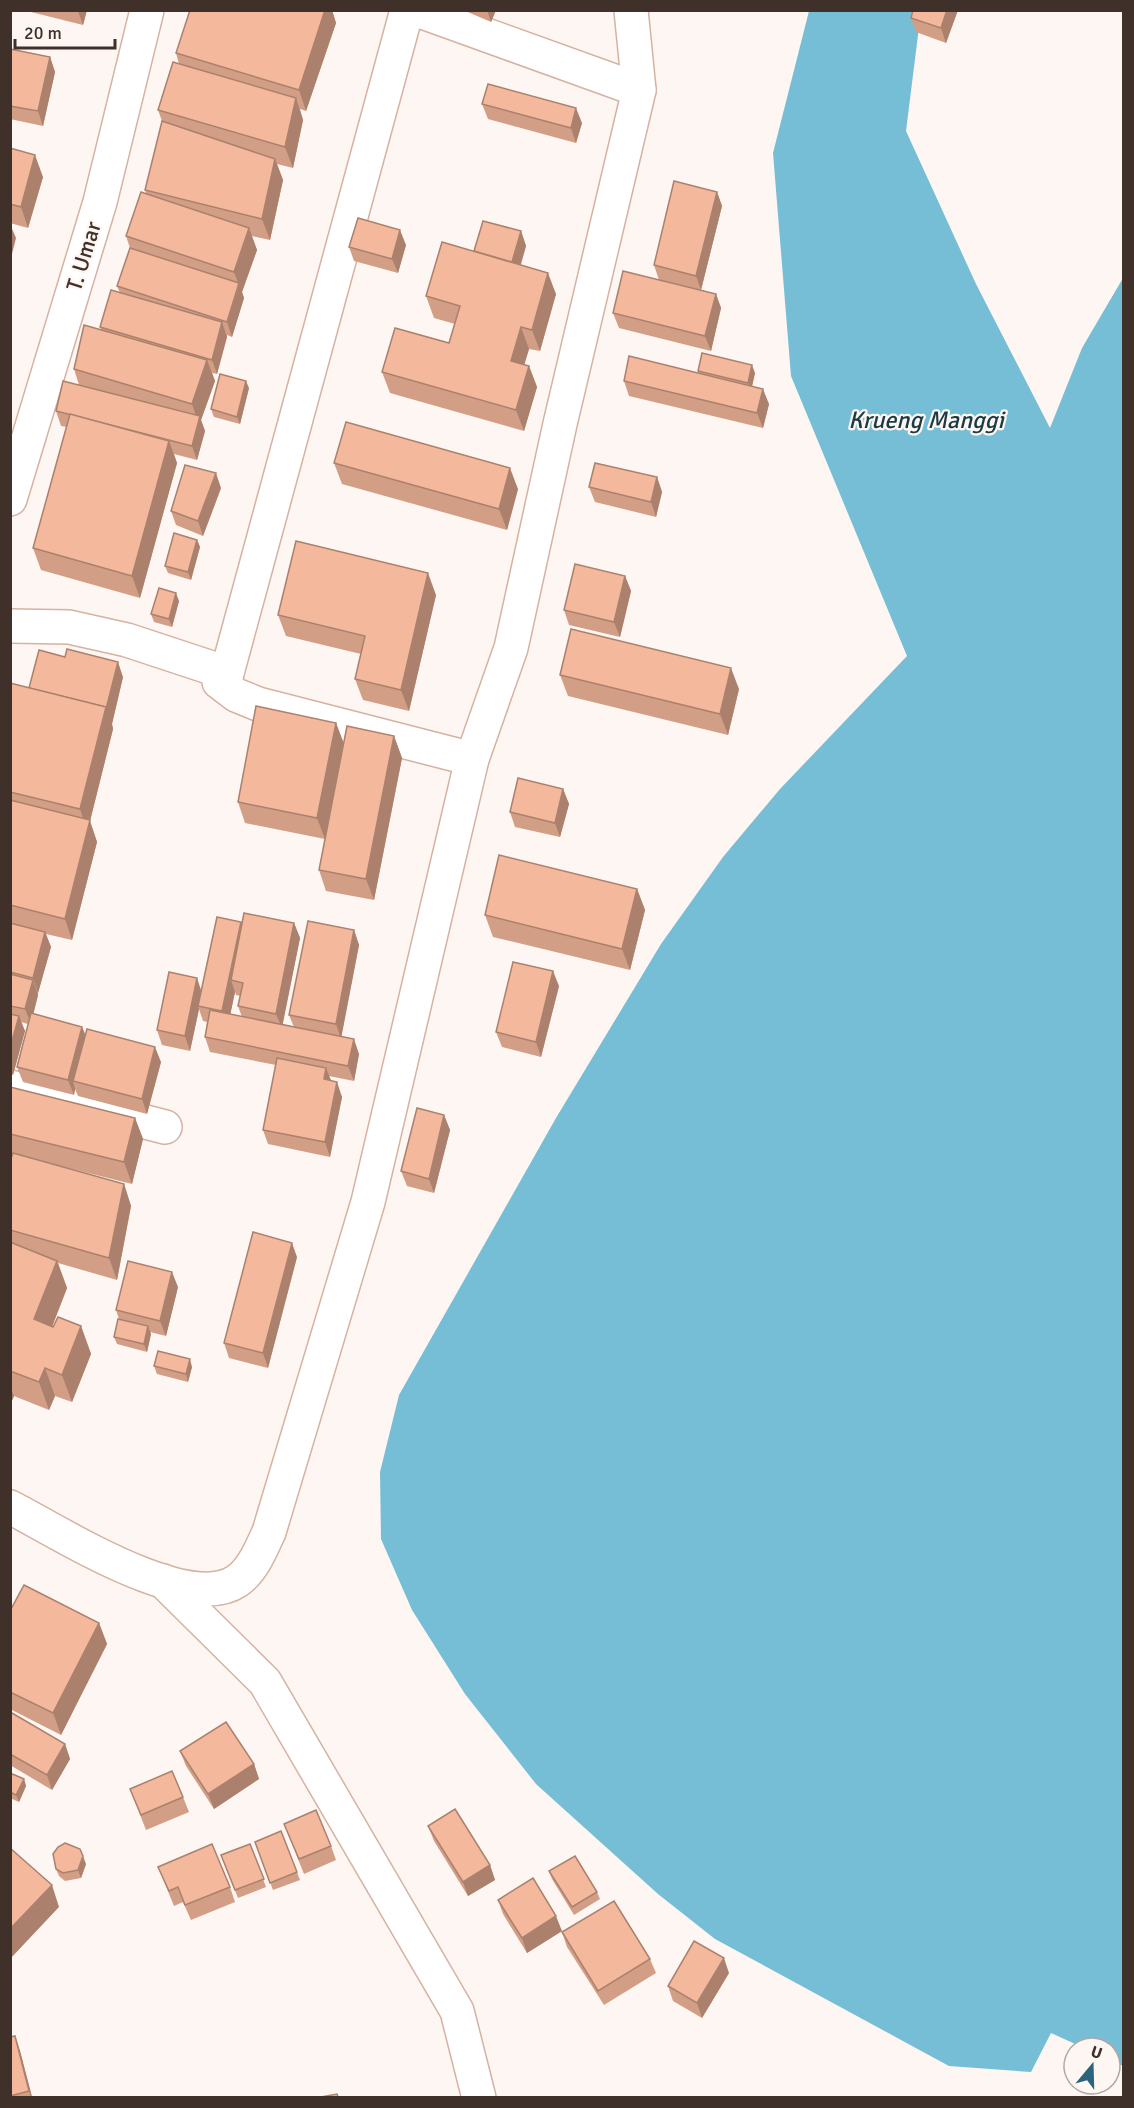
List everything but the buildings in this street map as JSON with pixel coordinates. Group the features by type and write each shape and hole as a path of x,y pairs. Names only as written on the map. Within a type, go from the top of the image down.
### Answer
{"main road":[{"name":"T. Umar","path":"10,500 100,202 147,10"},
{"path":"407,10 227,673 219,682 236,695 258,704 472,759"},
{"path":"417,10 639,90"},
{"path":"10,1507 135,1572 189,1589 213,1590 226,1587 239,1580 251,1567 268,1532 368,1202 472,759 511,648 560,424 639,90 631,10"},
{"path":"10,626 69,627 162,650 227,673"},
{"path":"10,1088 165,1127"},
{"path":"163,1581 265,1682 457,2011 479,2097"}],"water":[{"name":"Krueng Manggi","path":"809,11 921,11 906,131 976,284 1050,428 1082,348 1123,278 1123,2066 1122,2036 1062,2036 1062,2038 1051,2033 1031,2072 949,2066 715,1939 658,1894 536,1784 465,1694 412,1610 381,1539 380,1472 399,1395 556,1118 661,944 723,857 780,789 907,656 791,376 773,153"}]}
